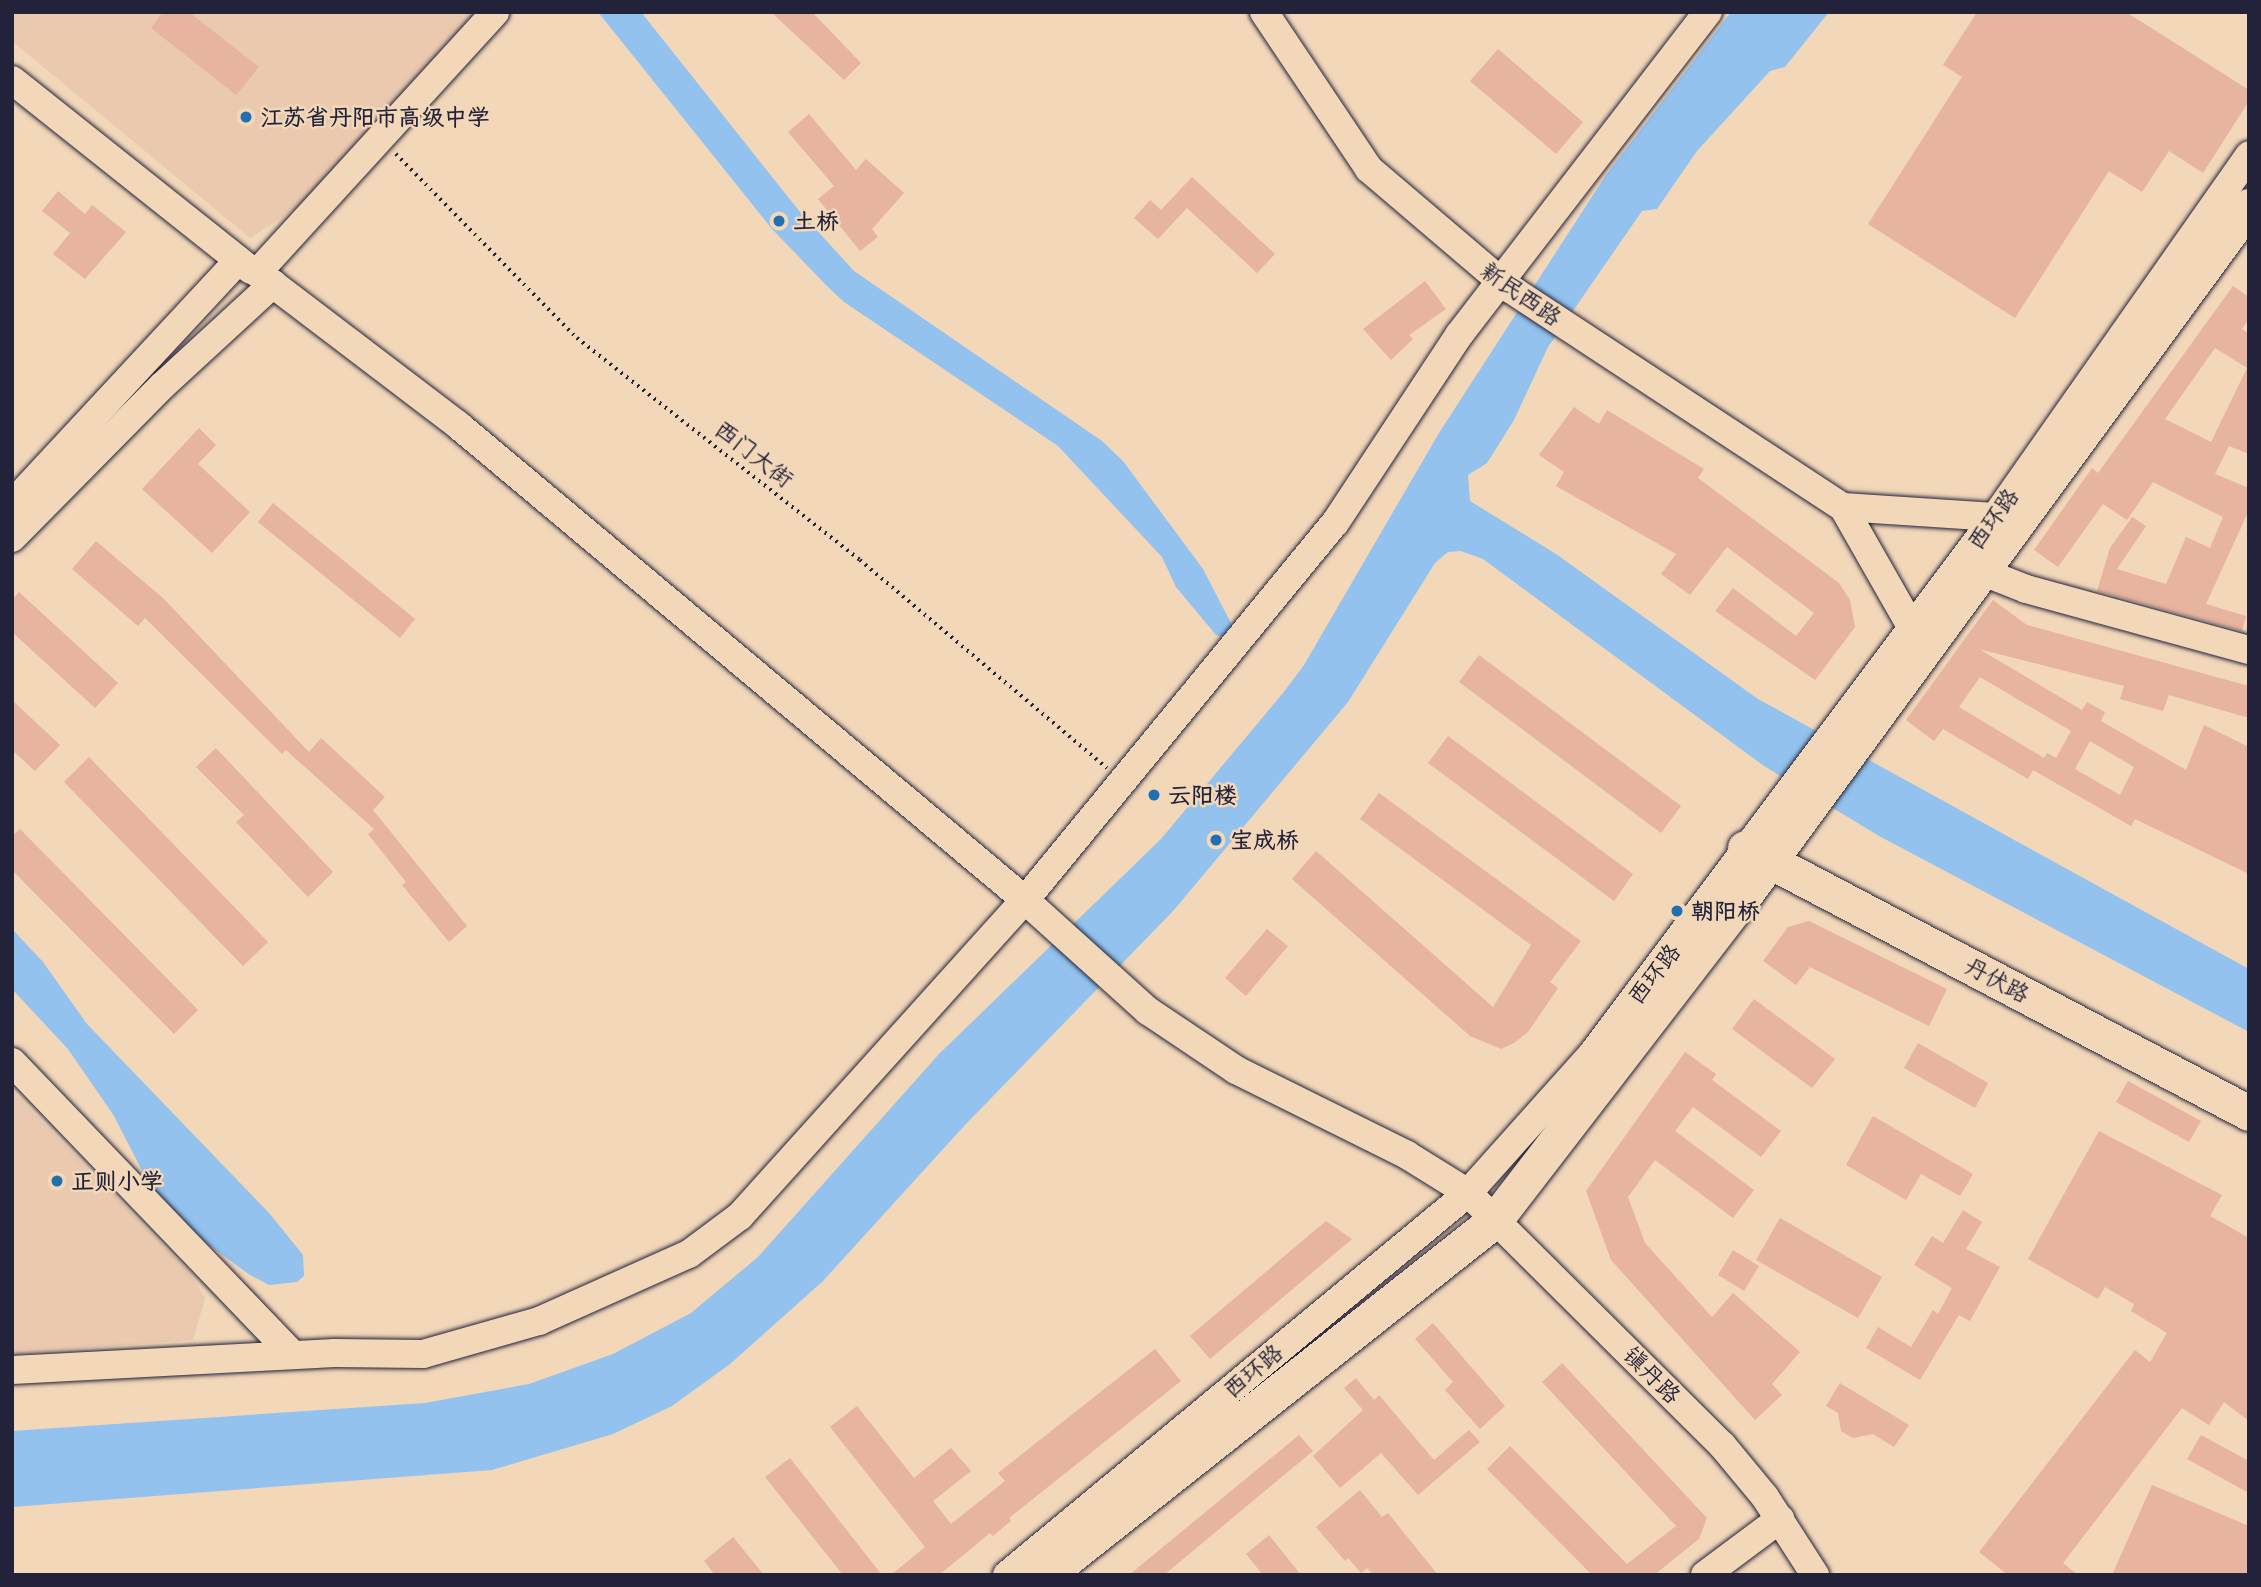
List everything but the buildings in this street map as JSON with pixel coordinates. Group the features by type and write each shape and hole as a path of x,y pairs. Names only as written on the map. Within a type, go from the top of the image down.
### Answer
{"main road":[{"name":"西环路","path":"1046,1575 1495,1220 1796,800 1970,567 2249,206"},
{"name":"丹伏路","path":"1757,854 2249,1113"}],"street":[{"path":"12,504 256,273 381,140 495,12"},
{"name":"新民西路","path":"1264,12 1369,169 1506,285 1843,506 1913,628"},
{"path":"12,1370 293,1355 423,1354 539,1321 690,1254 740,1216 1025,900 1335,523 1459,335 1506,285 1708,12"},
{"name":"镇丹路","path":"12,80 256,273 458,425 1025,900 1139,1004 1236,1070 1407,1154 1468,1193 1721,1445 1780,1519 1815,1575"},
{"name":"西环路","path":"1859,716 1913,628 1970,567 1995,517 2249,155"},
{"path":"12,538 162,386 256,273"},
{"name":"新民西路","path":"1843,506 1995,517"},
{"path":"1970,567 2026,589 2249,650"},
{"name":"西环路","path":"1007,1575 1468,1193 1593,1053 1757,854"},
{"path":"12,1062 293,1355"},
{"path":"1705,1575 1780,1519"}],"path":[{"name":"西门大街","path":"381,140 577,338 860,560 1122,780"}],"shaded area":[{"name":"江苏省丹阳市高级中学","path":"12,12 482,12 318,194 250,238 12,41"},
{"name":"正则小学","path":"12,1091 189,1272 205,1298 193,1340 12,1354"}],"water":[{"path":"598,12 641,12 800,212 854,271 1102,441 1123,461 1203,569 1232,625 1223,637 1216,635 1176,587 1162,557 1058,446 844,302 826,285 772,229"},
{"path":"1731,12 1829,12 1785,67 1770,71 1697,151 1657,209 1642,211 1548,347 1514,420 1487,463 1468,475 1470,501 1556,554 1758,699 2249,969 2249,1032 1879,836 1764,766 1483,559 1461,551 1448,552 1435,563 1348,702 1174,910 964,1126 823,1281 730,1364 672,1406 613,1434 492,1470 12,1507 12,1431 425,1403 529,1384 613,1354 691,1313 758,1257 939,1054 1161,839 1283,693 1304,665 1439,433 1606,175"},
{"path":"12,929 43,962 87,1024 270,1214 303,1255 304,1276 297,1282 269,1285 250,1275 184,1227 151,1188 114,1116 68,1049 12,989"}],"place":[{"name":"江苏省丹阳市高级中学","path":"246,117"},
{"name":"土桥","path":"779,221"},
{"name":"云阳楼","path":"1154,795"},
{"name":"宝成桥","path":"1216,840"},
{"name":"朝阳桥","path":"1677,911"},
{"name":"正则小学","path":"57,1181"}]}
